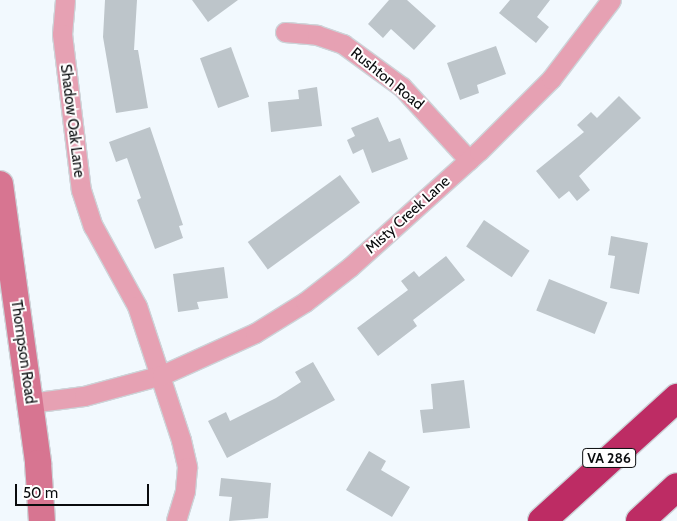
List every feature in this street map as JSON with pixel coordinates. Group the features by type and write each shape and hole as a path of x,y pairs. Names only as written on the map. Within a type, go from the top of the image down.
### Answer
{"highway":[{"name":"VA 286","path":"542,521 677,398"},
{"path":"640,521 677,487"}],"street":[{"name":"Shadow Oak Lane","path":"66,0 62,34 81,190 93,226 137,306 162,375"},
{"name":"Misty Creek Lane","path":"30,403 84,396 162,375 255,333 305,302 350,267 469,160 551,79 611,0"},
{"name":"Rushton Road","path":"284,32 323,36 342,44 402,87 469,160"},
{"name":"Thompson Road","path":"0,184 30,403 42,521"},
{"path":"162,375 187,467 185,491 176,521"}],"building":[{"path":"105,0 137,0 134,50 138,50 148,108 116,113 103,37"},
{"path":"192,0 238,0 208,22"},
{"path":"389,0 407,0 436,26 414,50 391,29 383,38 368,24"},
{"path":"510,0 550,0 537,17 549,27 536,43 499,13"},
{"path":"496,46 506,74 477,85 479,93 460,100 447,63"},
{"path":"231,47 249,97 218,108 200,58"},
{"path":"317,87 322,126 271,132 268,102 299,99 298,90"},
{"path":"619,96 641,118 579,176 590,190 577,201 569,191 559,199 536,171 584,132 577,125 591,112 597,118"},
{"path":"378,117 389,142 400,138 408,159 372,173 363,149 353,154 347,140 355,136 351,128"},
{"path":"150,127 183,225 179,226 183,238 155,249 137,200 141,198 127,158 116,162 109,142"},
{"path":"340,175 360,203 268,270 248,242"},
{"path":"484,220 530,251 512,277 466,247"},
{"path":"611,236 648,243 639,294 610,288 615,256 608,255"},
{"path":"446,256 465,280 413,320 417,326 378,356 357,328 408,290 401,281 414,271 419,277"},
{"path":"224,267 228,298 197,302 199,309 178,312 173,274"},
{"path":"549,279 607,303 595,334 536,311"},
{"path":"313,362 335,400 227,458 208,421 226,412 230,421 276,398 301,382 295,372"},
{"path":"464,380 470,428 423,433 420,410 433,409 431,384"},
{"path":"369,451 386,461 381,470 410,487 392,517 346,490"},
{"path":"221,478 271,483 268,518 229,521 232,497 219,496"}]}
